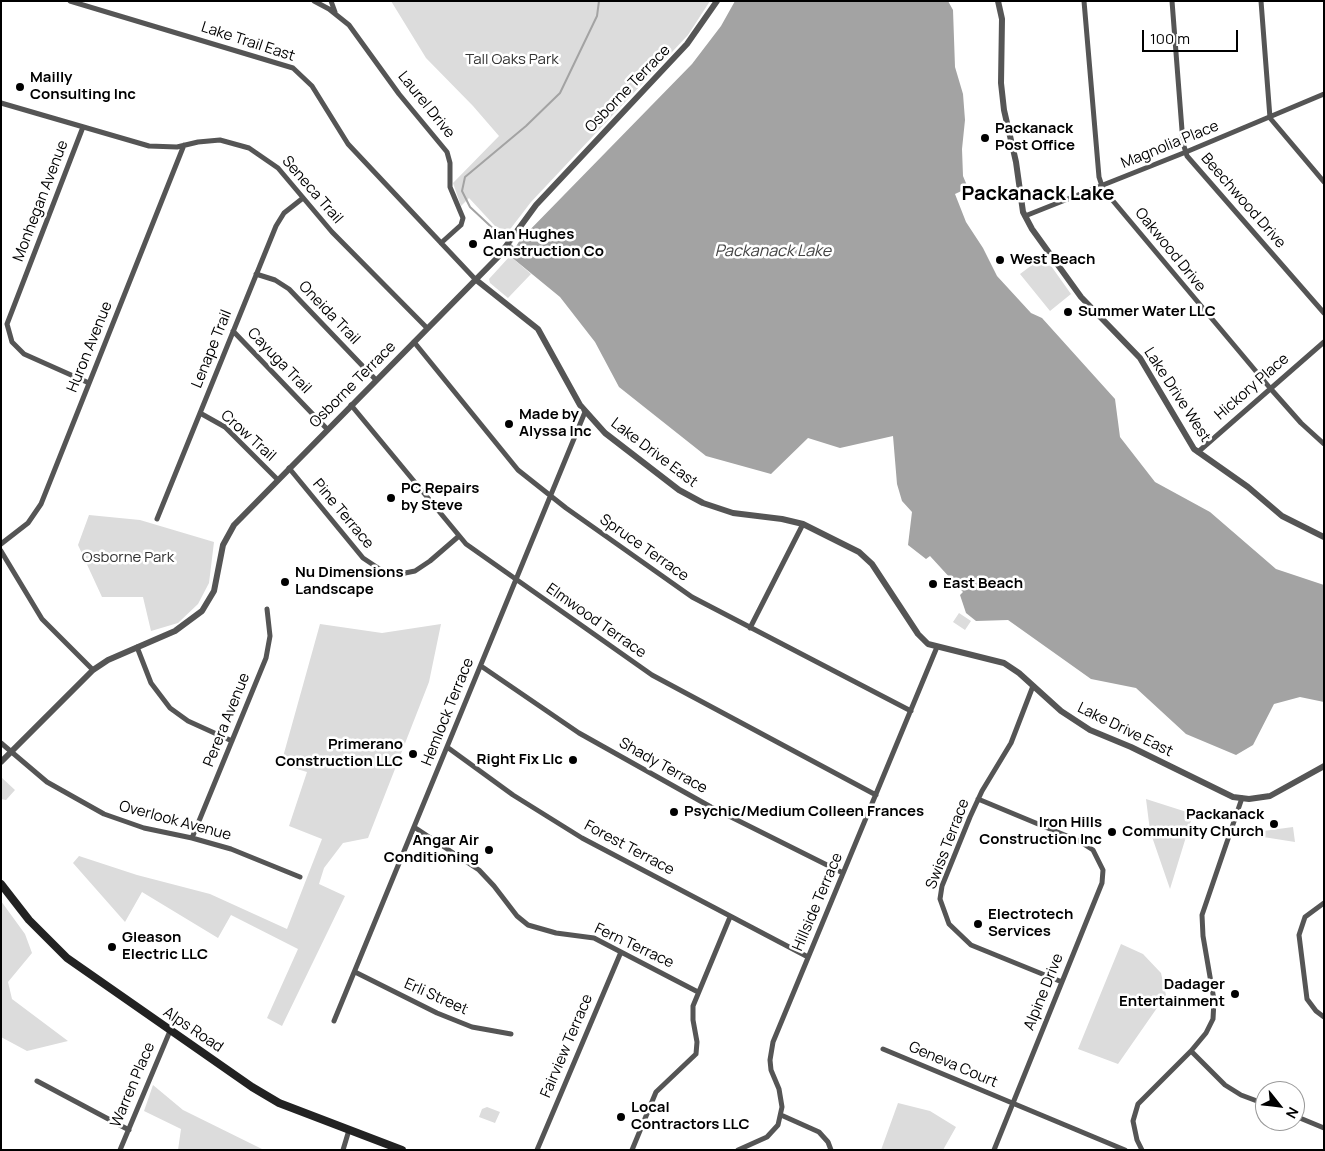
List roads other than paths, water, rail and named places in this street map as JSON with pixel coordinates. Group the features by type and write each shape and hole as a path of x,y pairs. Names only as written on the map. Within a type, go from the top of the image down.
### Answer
{"main road":[{"name":"Alps Road","path":"1,884 29,920 66,958 266,1096 402,1150"}],"street":[{"name":"Lake Trail East","path":"70,1 294,68 312,86 348,144 475,280"},
{"name":"Laurel Drive","path":"314,1 336,14 360,38 399,94 447,152 450,162 450,188 463,218 461,225 441,243"},
{"path":"331,1 336,14"},
{"name":"Osborne Terrace","path":"1,762 93,670 108,660 179,628 202,611 214,591 228,534 327,429 498,257 542,198 680,53 697,32 717,1"},
{"name":"Lake Drive West","path":"998,1 1002,20 1001,83 1004,110 1025,216 1081,297 1140,358 1185,435 1198,452 1248,487 1282,516 1324,537"},
{"path":"1084,1 1101,185"},
{"name":"Beechwood Drive","path":"1172,1 1183,144 1186,152 1324,313"},
{"path":"1261,1 1270,118 1324,182"},
{"name":"Magnolia Place","path":"1025,216 1270,118 1324,94"},
{"name":"Seneca Trail","path":"1,103 148,146 184,145 220,140 249,148 278,168 332,232 427,328"},
{"name":"Monhegan Avenue","path":"83,127 7,324 12,342 24,354 89,383"},
{"name":"Huron Avenue","path":"1,544 19,532 41,504 184,145"},
{"name":"Oakwood Drive","path":"1101,185 1270,388 1301,423 1324,444"},
{"name":"Lenape Trail","path":"157,519 279,221 290,207 302,198"},
{"name":"Oneida Trail","path":"256,274 274,280 289,289 376,380"},
{"name":"Lake Drive East","path":"475,280 538,330 585,412 605,433 688,496 733,513 782,519 804,524 866,558 918,634 928,644 1004,663 1019,673 1061,711 1090,730 1130,747 1224,793 1242,798 1270,796 1324,766"},
{"name":"Cayuga Trail","path":"233,331 327,429"},
{"name":"Spruce Terrace","path":"414,342 518,470 551,497 684,591 750,628 911,711"},
{"name":"Hickory Place","path":"1198,452 1324,342"},
{"name":"Elmwood Terrace","path":"351,405 466,544 652,675 876,795"},
{"name":"Hemlock Terrace","path":"334,1021 585,412"},
{"name":"Crow Trail","path":"200,413 225,427 278,480"},
{"name":"Pine Terrace","path":"290,468 363,558 384,572 400,574 415,570 430,561 459,536"},
{"path":"750,628 804,524"},
{"path":"1,551 42,619 93,670"},
{"name":"Perera Avenue","path":"192,838 266,658 270,636 267,609"},
{"path":"136,647 151,684 170,708 188,721 232,740"},
{"name":"Hillside Terrace","path":"781,1115 781,1098 771,1070 771,1051 808,957 937,647"},
{"name":"Shady Terrace","path":"481,666 579,733 712,807 843,873"},
{"name":"Swiss Terrace","path":"1032,686 1011,743 978,799 941,891 940,899 944,916 955,932 974,946 1062,982"},
{"name":"Overlook Avenue","path":"1,743 41,778 85,805 138,826 231,849 300,878"},
{"name":"Forest Terrace","path":"447,747 548,818 808,957"},
{"path":"1142,1150 1133,1121 1136,1109 1141,1100 1191,1051 1209,1028 1214,1010 1203,936 1202,915 1242,798"},
{"name":"Alpine Drive","path":"978,799 1080,841 1093,850 1101,863 1102,883 994,1150"},
{"name":"Fern Terrace","path":"414,827 479,870 517,916 528,925 556,933 594,938 698,992"},
{"path":"1324,903 1304,917 1299,935 1305,992 1310,1006 1324,1017"},
{"path":"632,1150 656,1092 696,1054 697,1042 692,1013 698,992 730,917"},
{"name":"Fairview Terrace","path":"537,1150 621,952"},
{"name":"Erli Street","path":"355,972 454,1020 484,1030 511,1034"},
{"name":"Warren Place","path":"120,1150 170,1031"},
{"name":"Geneva Court","path":"883,1049 1126,1150"},
{"path":"1191,1051 1225,1085 1241,1095 1255,1100"},
{"path":"37,1081 128,1130"},
{"path":"738,1150 767,1137 778,1125 781,1115 819,1132 828,1142 831,1150"},
{"path":"1305,1120 1324,1128"},
{"path":"343,1150 349,1130"}],"water":[{"name":"Packanack Lake","path":"735,1 948,1 953,10 955,67 963,94 965,120 962,149 963,176 968,188 955,194 966,222 983,248 997,276 1031,313 1042,318 1115,399 1120,437 1155,482 1210,512 1276,569 1324,585 1324,702 1300,697 1274,704 1253,745 1236,755 1186,734 1136,688 1091,679 1008,620 976,621 966,613 960,595 963,592 930,556 926,559 908,545 912,512 902,501 897,484 893,436 840,448 808,438 771,474 706,456 619,387 595,342 560,297 510,256 520,240 692,64 721,26"}],"waterway":[{"path":"515,249 470,207 462,191 465,177 526,126 560,93 597,16 599,1"}],"place":[{"name":"Mailly Consulting Inc","path":"20,87"},
{"name":"Packanack Post Office","path":"985,138"},
{"name":"Alan Hughes Construction Co","path":"473,244"},
{"name":"West Beach","path":"1000,260"},
{"name":"Summer Water LLC","path":"1068,312"},
{"name":"Made by Alyssa Inc","path":"509,424"},
{"name":"PC Repairs by Steve","path":"391,498"},
{"name":"Nu Dimensions Landscape","path":"285,582"},
{"name":"East Beach","path":"933,584"},
{"name":"Primerano Construction LLC","path":"413,754"},
{"name":"Right Fix Llc","path":"573,760"},
{"name":"Psychic/Medium Colleen Frances","path":"674,812"},
{"name":"Packanack Community Church","path":"1274,824"},
{"name":"Iron Hills Construction Inc","path":"1112,832"},
{"name":"Angar Air Conditioning","path":"489,850"},
{"name":"Electrotech Services","path":"978,924"},
{"name":"Gleason Electric LLC","path":"112,947"},
{"name":"Dadager Entertainment","path":"1235,994"},
{"name":"Local Contractors LLC","path":"621,1117"}],"district":[{"name":"Packanack Lake","path":"1038,194"}],"park label":[{"name":"Tall Oaks Park","path":"512,60"},
{"name":"Osborne Park","path":"128,558"}]}
